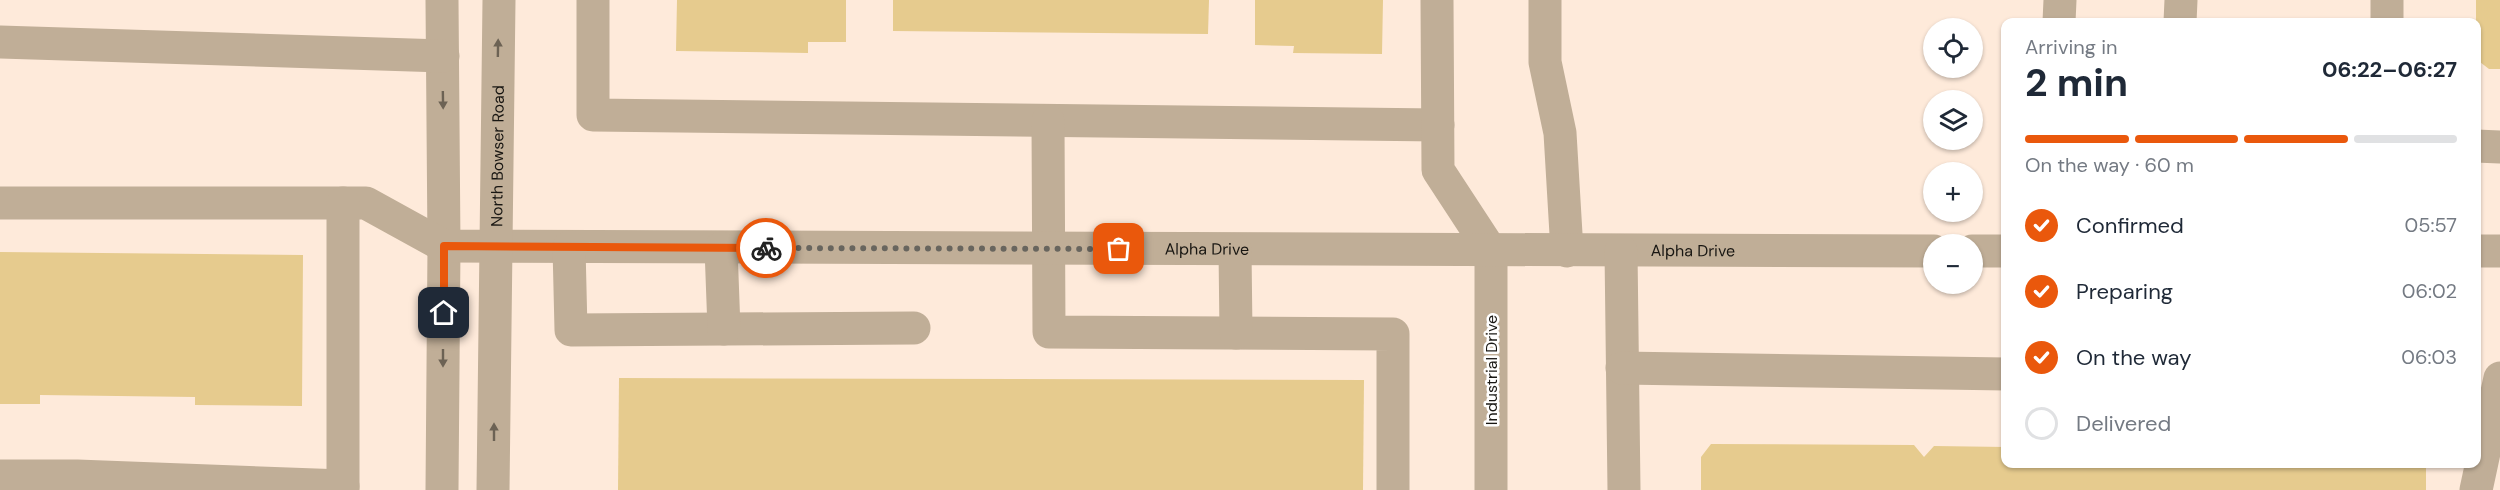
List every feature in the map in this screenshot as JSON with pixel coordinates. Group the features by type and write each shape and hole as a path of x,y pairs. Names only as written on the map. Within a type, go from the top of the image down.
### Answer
{"street":[{"path":"442,0 444,246 442,490"},
{"name":"North Bowser Road","path":"493,490 499,0"},
{"path":"593,0 593,115 1438,125"},
{"path":"1437,0 1438,170 1491,250"},
{"path":"1545,0 1545,62 1560,133 1567,250"},
{"path":"2059,18 2060,0"},
{"path":"2180,18 2181,0"},
{"path":"2387,0 2387,18"},
{"path":"0,42 443,56"},
{"path":"1048,121 1049,332 1393,334 1393,490"},
{"path":"2481,146 2500,147"},
{"path":"0,203 366,203 444,246"},
{"path":"0,476 77,476 343,488 343,203"},
{"name":"Alpha Drive","path":"444,246 1235,250 1923,250"},
{"path":"569,247 572,330 914,328"},
{"path":"722,248 724,329"},
{"path":"1235,250 1236,333"},
{"name":"Industrial Drive","path":"1491,250 1491,490"},
{"path":"1621,250 1624,490"},
{"path":"1983,250 2001,250"},
{"path":"2481,250 2500,250"},
{"path":"1622,368 2001,374"},
{"path":"2481,468 2499,388"},
{"path":"2476,490 2481,468"}],"shaded area":[{"path":"0,0 2500,0 2500,490 0,490"}],"building":[{"path":"677,0 846,0 846,42 808,42 808,53 676,51"},
{"path":"893,0 1209,0 1208,34 893,31"},
{"path":"1255,0 1383,0 1382,54 1293,53 1294,46 1255,45"},
{"path":"2476,0 2500,0 2500,69 2489,69 2481,63 2481,18 2476,18"},
{"path":"0,252 303,255 302,406 195,405 195,397 40,395 40,404 0,404"},
{"path":"619,378 1364,380 1363,490 618,490"},
{"path":"1711,444 1914,445 1924,457 1934,446 2001,447 2001,468 2426,468 2426,490 1701,490 1701,457"}],"way so far":[{"path":"766,248 1119,249"}],"route":[{"path":"444,313 444,246 766,248"}]}
